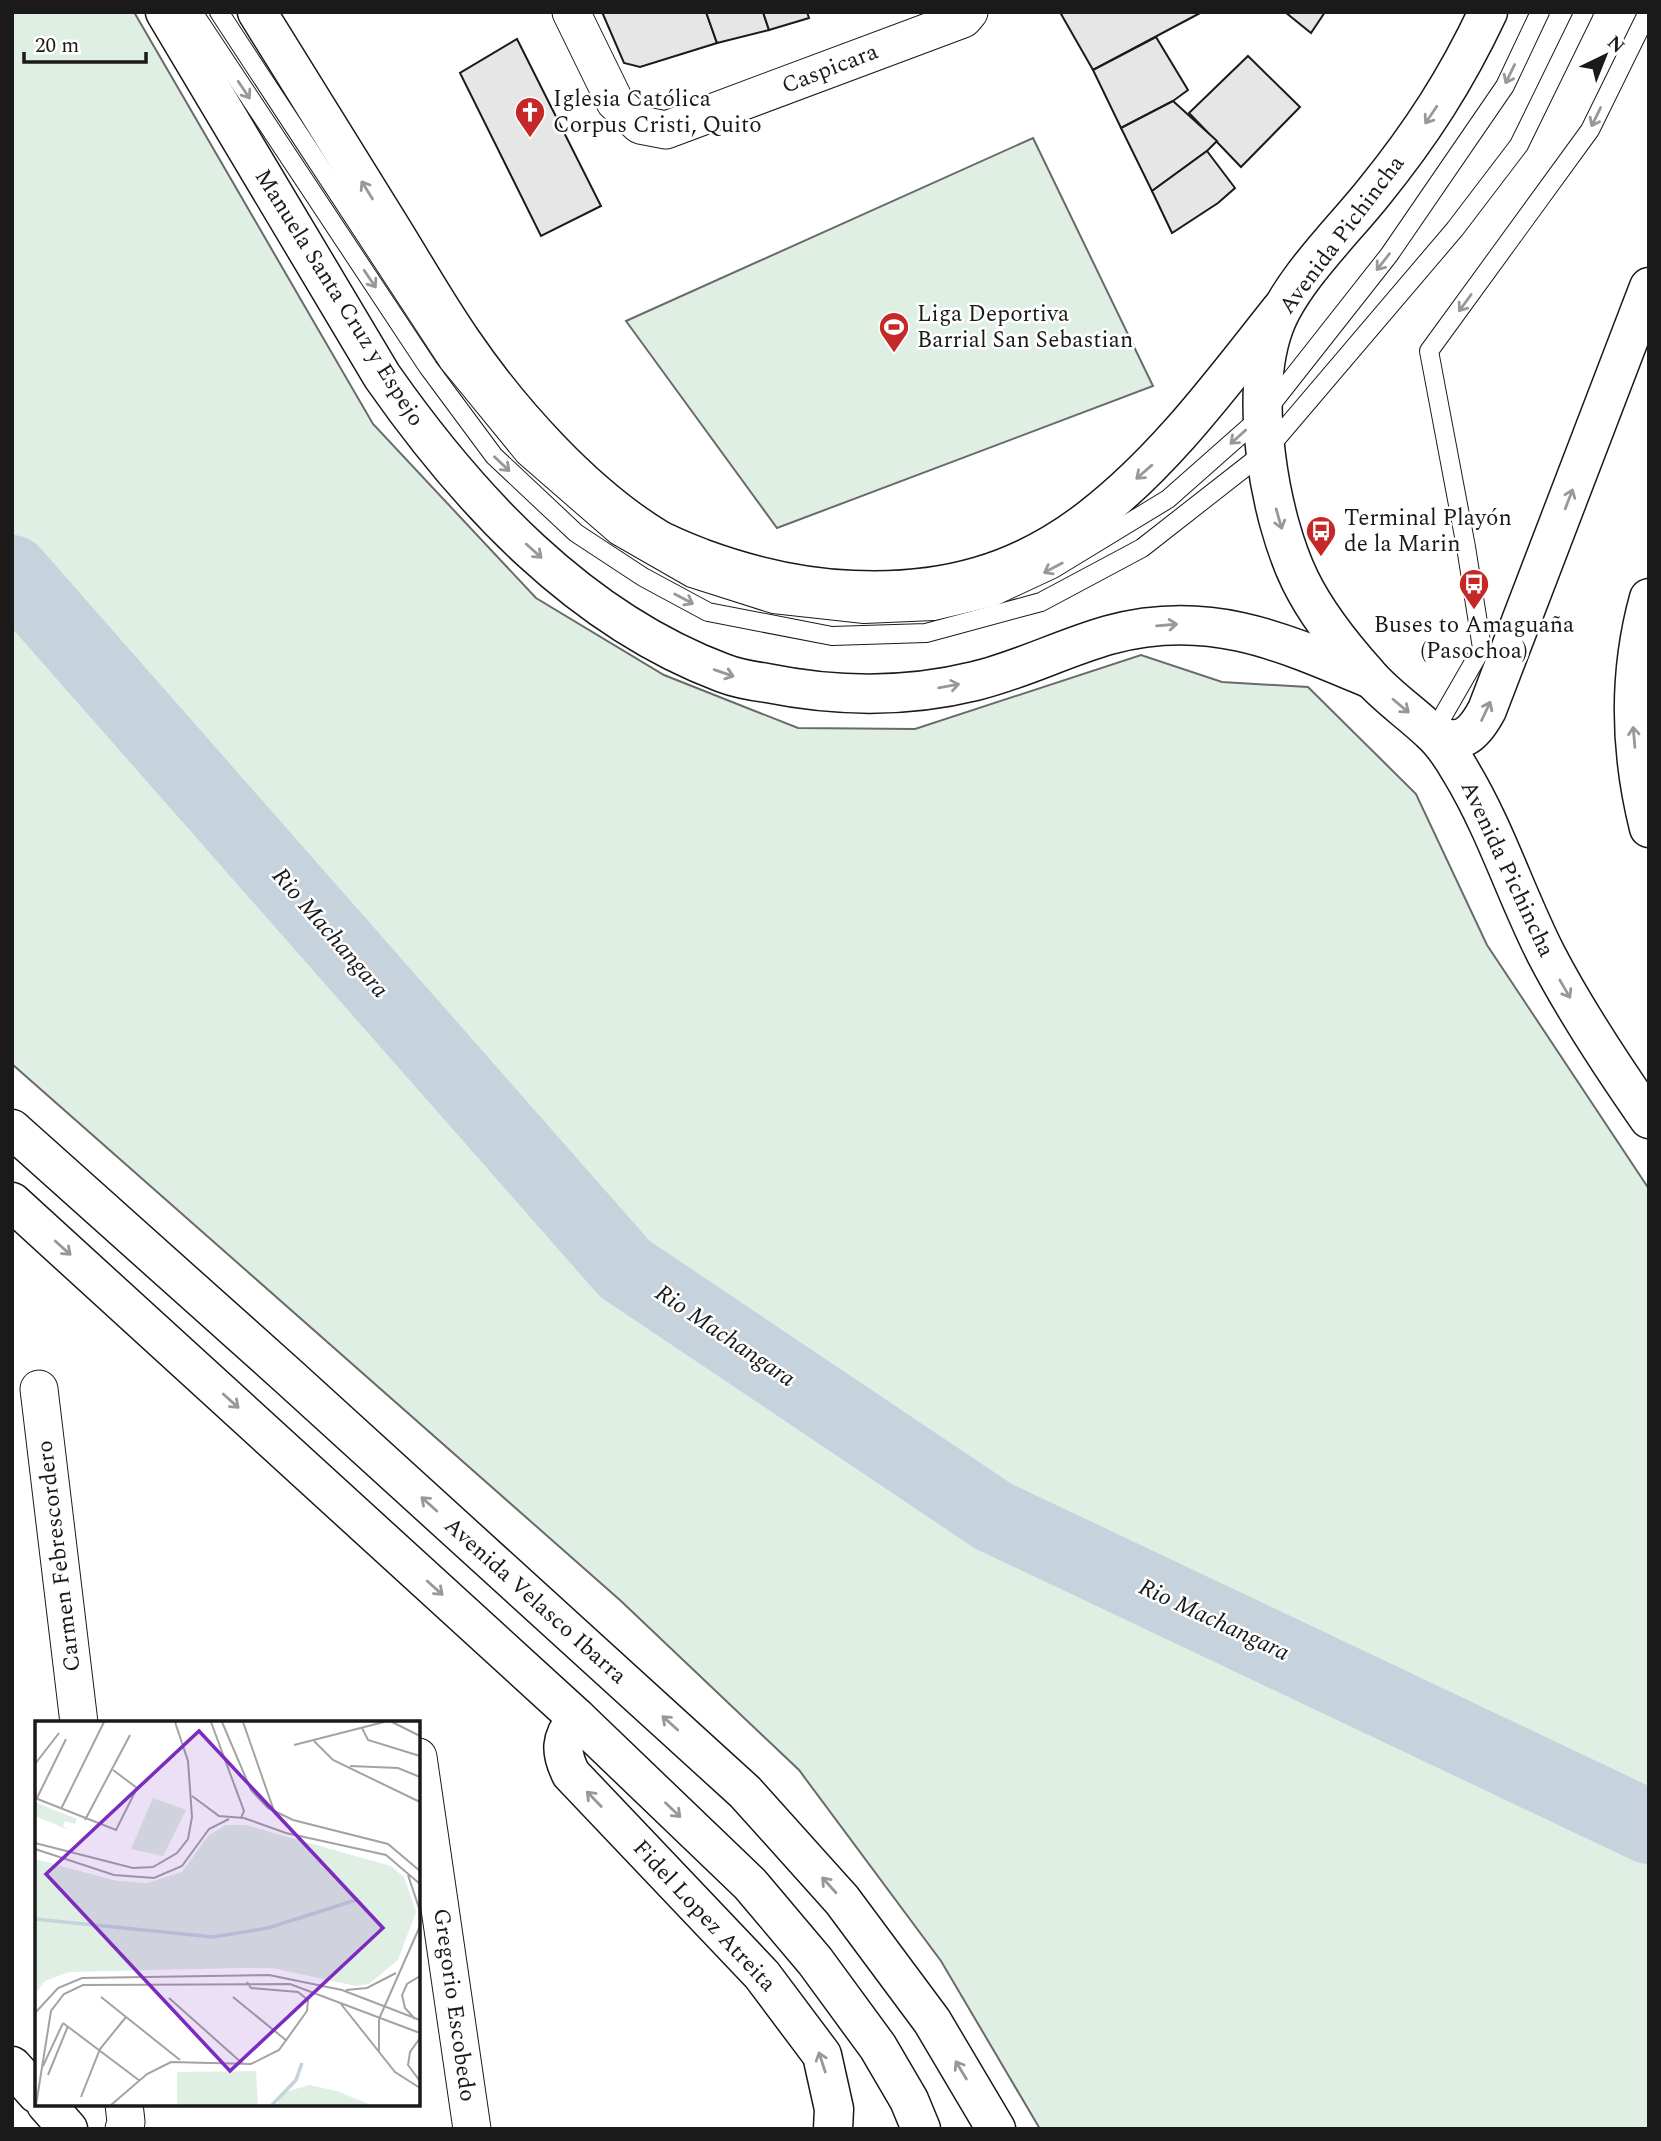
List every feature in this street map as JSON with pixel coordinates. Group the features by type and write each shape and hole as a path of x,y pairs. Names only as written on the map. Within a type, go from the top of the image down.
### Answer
{"main road":[{"name":"Manuela Santa Cruz y Espejo","path":"164,12 382,376 411,417 482,503 517,537 573,587 661,647 726,674 796,689 827,693 904,692 975,681 1133,629 1190,624 1254,634 1371,679"},
{"path":"257,12 464,344 514,409 565,465 618,510 658,539 757,577 836,589 911,590 977,579 1035,554 1091,518 1154,464 1283,308"},
{"name":"Avenida Pichincha","path":"1488,12 1456,77 1407,151 1299,283 1283,308 1266,355 1264,433 1276,512 1299,579 1335,638 1371,679 1433,733 1454,761 1480,804 1546,954 1613,1068 1649,1119"},
{"path":"1433,733 1451,739 1468,737 1487,710 1649,287"},
{"path":"1649,598 1636,663 1633,734 1649,828"},
{"name":"Avenida Velasco Ibarra","path":"12,1129 298,1385 745,1793 842,1900 867,1933 932,2021 996,2129"},
{"path":"12,1202 577,1718 750,1884 815,1961 878,2047 909,2100 920,2129"},
{"name":"Fidel Lopez Atreita","path":"577,1718 565,1735 563,1749 571,1774 762,1975 822,2055 834,2109 833,2129"},
{"path":"12,2066 35,2092"},
{"path":"48,2106 68,2129"}],"street":[{"name":"Caspicara","path":"571,12 615,102 640,125 666,131 963,19 969,12"},
{"name":"Carmen Febrescordero","path":"39,1389 79,1721"},
{"name":"Gregorio Escobedo","path":"420,1771 472,2129"},
{"path":"124,2106 124,2129"}],"lane":[{"path":"193,12 428,368 494,456 576,533 643,577 708,612 832,636 926,633 1041,602 1142,548 1264,433 1455,229 1519,145 1584,12"},
{"path":"219,12 449,363 525,456 616,535 691,578 773,604 863,614 933,611 993,597 1053,569 1168,499 1264,433 1504,86 1540,12"},
{"path":"1433,733 1482,648 1429,351 1590,130 1648,12"}],"green space":[{"path":"12,12 134,12 373,424 536,598 664,675 798,728 915,729 1141,655 1222,682 1308,687 1416,794 1487,945 1649,1189 1649,2129 1040,2129 941,1961 799,1770 621,1601 12,1064"},
{"name":"Liga Deportiva Barrial San Sebastian","path":"1033,138 1153,386 777,528 626,321"}],"building":[{"path":"602,12 706,12 717,43 640,67 624,63"},
{"path":"706,12 763,12 769,30 717,43"},
{"path":"763,12 807,12 809,18 769,30"},
{"path":"1202,12 1093,70 1061,14"},
{"path":"1285,12 1325,12 1311,33"},
{"path":"1156,37 1188,90 1173,101 1121,128 1093,70"},
{"name":"Iglesia Católica Corpus Cristi, Quito","path":"517,39 601,206 541,236 460,73"},
{"path":"1248,56 1300,107 1241,167 1189,113"},
{"path":"1173,101 1217,141 1152,191 1121,128"},
{"path":"1207,151 1235,188 1218,203 1172,233 1152,191"}],"waterway":[{"name":"Rio Machangara","path":"12,572 625,1269 993,1516 1649,1827"}],"place":[{"name":"Iglesia Católica Corpus Cristi, Quito","path":"530,139"},
{"name":"Liga Deportiva Barrial San Sebastian","path":"894,354"},
{"name":"Terminal Playón de la Marin","path":"1321,558"},
{"name":"Buses to Amaguaña (Pasochoa)","path":"1474,611"}]}
